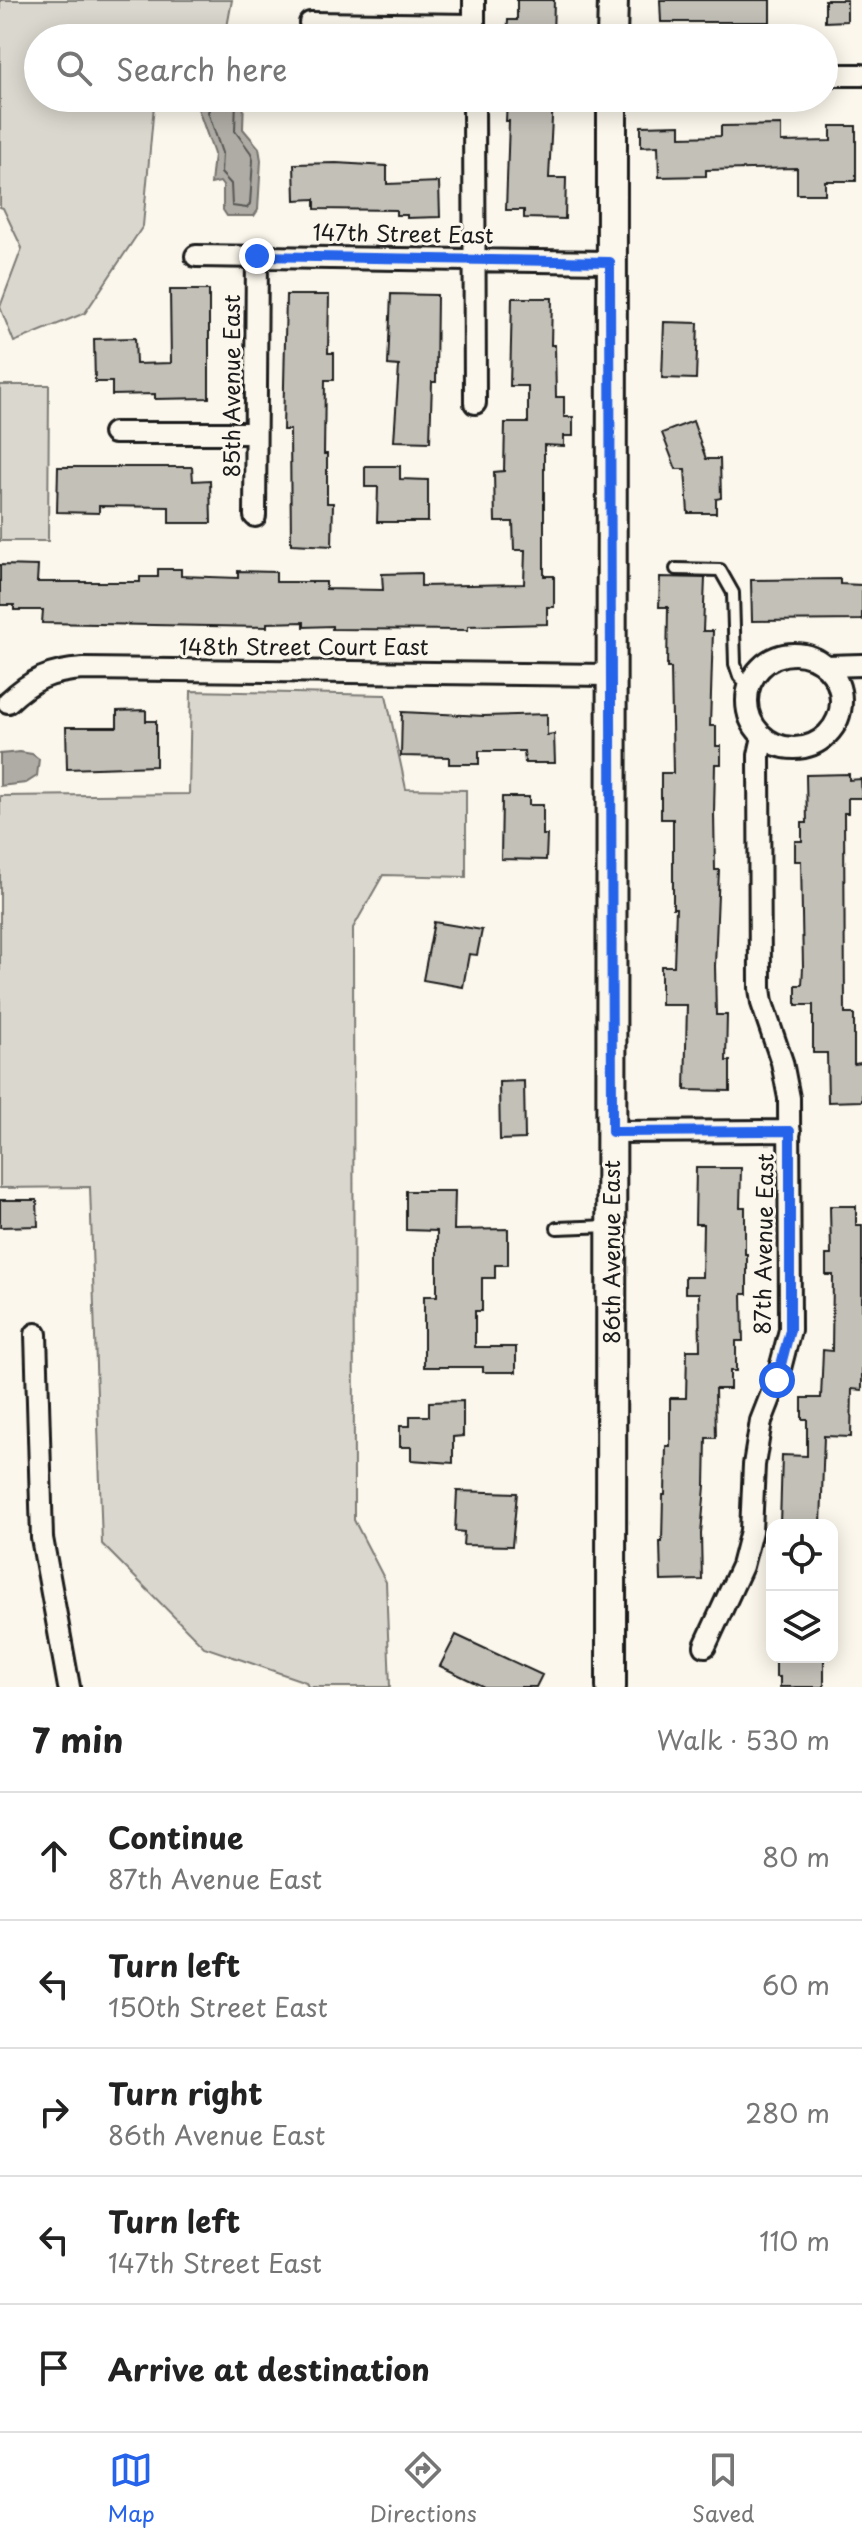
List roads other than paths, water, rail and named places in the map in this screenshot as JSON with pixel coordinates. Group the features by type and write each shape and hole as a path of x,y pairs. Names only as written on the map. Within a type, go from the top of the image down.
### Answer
{"street":[{"path":"474,0 474,24"},
{"path":"612,24 613,0"},
{"path":"310,23 330,24"},
{"path":"838,75 862,75"},
{"path":"474,112 475,403"},
{"name":"86th Avenue East","path":"611,1687 612,112"},
{"name":"147th Street East","path":"196,256 610,262"},
{"name":"85th Avenue East","path":"255,516 257,256"},
{"path":"114,433 255,433"},
{"path":"782,655 813,657 826,666 842,694 836,725 826,737 798,749 782,748 756,731 746,701 756,672 782,655"},
{"path":"826,666 862,665"},
{"name":"148th Street Court East","path":"8,702 39,677 61,670 83,669 610,675"},
{"name":"87th Avenue East","path":"705,1646 742,1566 751,1531 754,1465 761,1421 777,1380 790,1330 789,1098 782,1062 760,988 759,755 763,737"},
{"path":"612,1132 790,1131"},
{"path":"36,1334 42,1538 69,1687"}],"lane":[{"path":"676,569 720,570 733,593 735,664 739,676 749,686"},
{"path":"557,1228 612,1226"}],"water":[{"path":"199,112 244,112 243,129 259,148 261,160 258,210 254,216 227,216 223,210 223,186 220,182 211,184 214,154"},
{"path":"20,752 39,759 37,776 26,783 0,786 0,754"}]}
